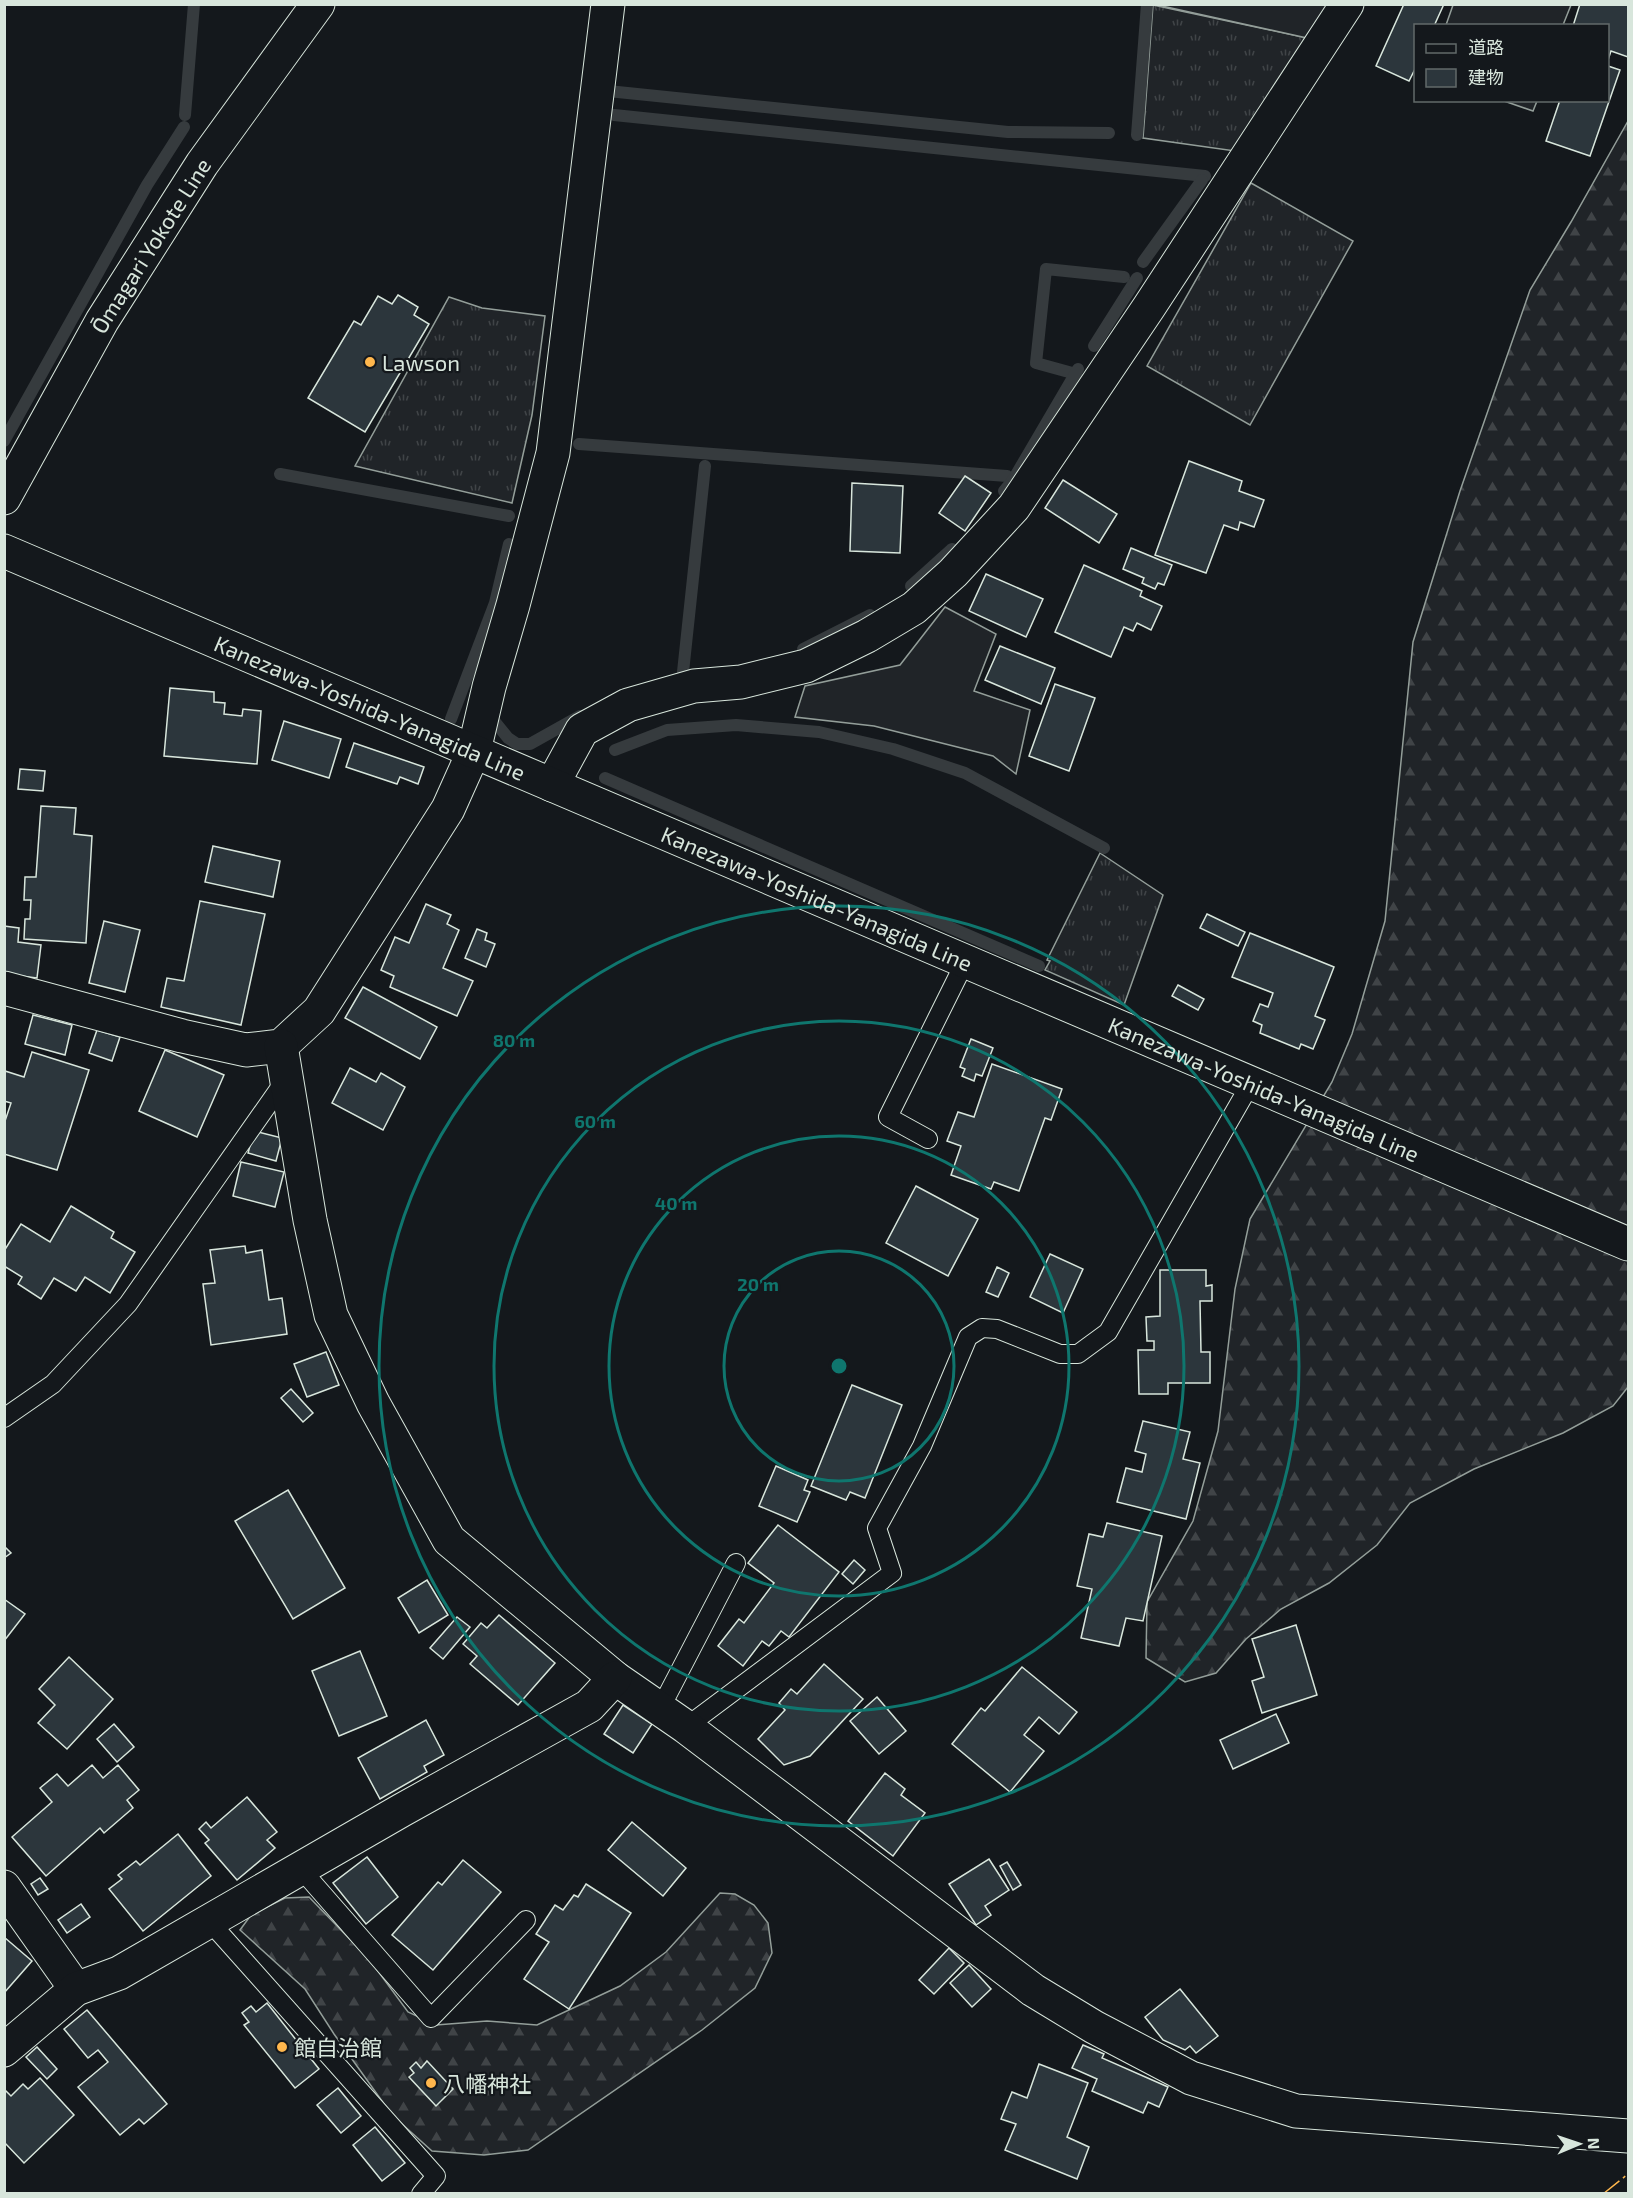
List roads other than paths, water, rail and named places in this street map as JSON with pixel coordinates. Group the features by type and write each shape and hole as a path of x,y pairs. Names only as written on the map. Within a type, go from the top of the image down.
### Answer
{"street":[{"name":"Ōmagari Yokote Line","path":"4,498 102,321 202,164 318,4"},
{"path":"4,988 246,1050 280,1046 319,1011 448,809 474,751 489,687 553,453 608,4"},
{"path":"552,785 582,730 628,705 694,686 741,682 806,666 867,636 914,608 953,573 1014,507 1149,307 1347,4"},
{"name":"Kanezawa-Yoshida-Yanagida Line","path":"4,550 1629,1244"},
{"path":"280,1046 310,1220 332,1315 378,1413 449,1540 615,1678 673,1718 1033,1990 1094,2027 1191,2078 1296,2110 1629,2136"},
{"path":"4,2050 76,1989 118,1973 412,1804 589,1706 615,1678"},
{"path":"4,1887 76,1989"}],"lane":[{"path":"928,1139 888,1117 965,962"},
{"path":"4,1418 52,1384 128,1305 286,1078"},
{"path":"673,1718 892,1573 877,1527 922,1446 968,1337 981,1328 997,1329 1060,1354 1078,1354 1108,1332 1251,1083"},
{"path":"673,1718 736,1563"},
{"path":"300,1868 431,2018 526,1920"},
{"path":"209,1921 436,2176 421,2193"}],"waterway":[{"path":"185,115 194,4"},
{"path":"1137,135 1147,4"},
{"path":"610,80 608,91 1008,132 1109,133"},
{"path":"614,115 1205,176"},
{"path":"4,441 147,185 184,127"},
{"path":"1143,262 1202,180"},
{"path":"1076,374 1036,363 1046,269 1124,277"},
{"path":"1094,346 1137,278"},
{"path":"1004,491 1013,480 1078,369"},
{"path":"579,444 1007,476"},
{"path":"683,672 705,466"},
{"path":"280,474 509,516"},
{"path":"451,719 495,603 509,544"},
{"path":"911,586 952,549"},
{"path":"803,649 870,615"},
{"path":"495,722 508,738 517,744 530,744 580,716"},
{"path":"615,750 667,730 736,725 819,732 893,749 965,773 1104,848"},
{"path":"605,778 1039,966"}],"place":[{"name":"Lawson","path":"370,362"},
{"name":"館自治館","path":"282,2047"},
{"name":"八幡神社","path":"431,2083"}]}
